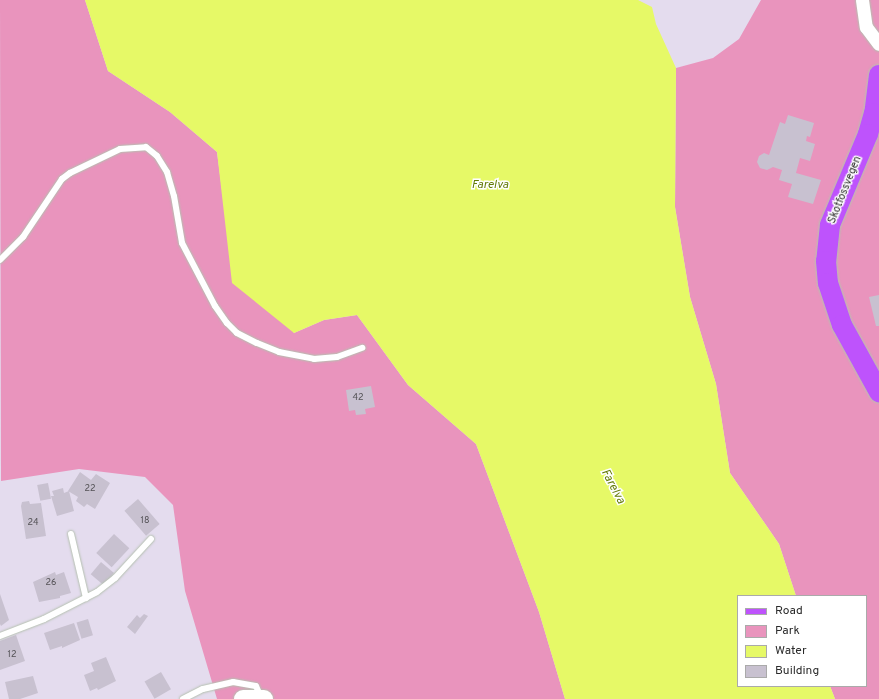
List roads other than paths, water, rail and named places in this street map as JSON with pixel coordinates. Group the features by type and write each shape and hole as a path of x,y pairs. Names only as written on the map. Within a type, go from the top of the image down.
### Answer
{"main road":[{"name":"Skotfossvegen","path":"879,75 874,113 868,134 830,225 826,261 828,283 842,325 879,392"}],"street":[{"path":"862,0 866,27 879,44"}],"lane":[{"path":"0,260 23,237 62,180 70,173 120,149 146,147 157,156 166,172 174,196 182,243 211,300 226,323 237,333 279,352 314,359 337,357 362,348"},
{"path":"70,534 86,598"},
{"path":"0,636 44,619 86,598 115,578 151,539"},
{"path":"183,699 203,689 233,682 256,686 256,699"}],"water":[{"name":"Farelva","path":"85,0 638,0 652,7 656,24 676,68 675,207 690,297 716,384 730,473 779,544 796,595 737,595 737,687 830,687 835,699 565,699 539,612 476,444 408,385 357,315 324,320 294,333 232,283 217,152 170,112 108,71"}]}
